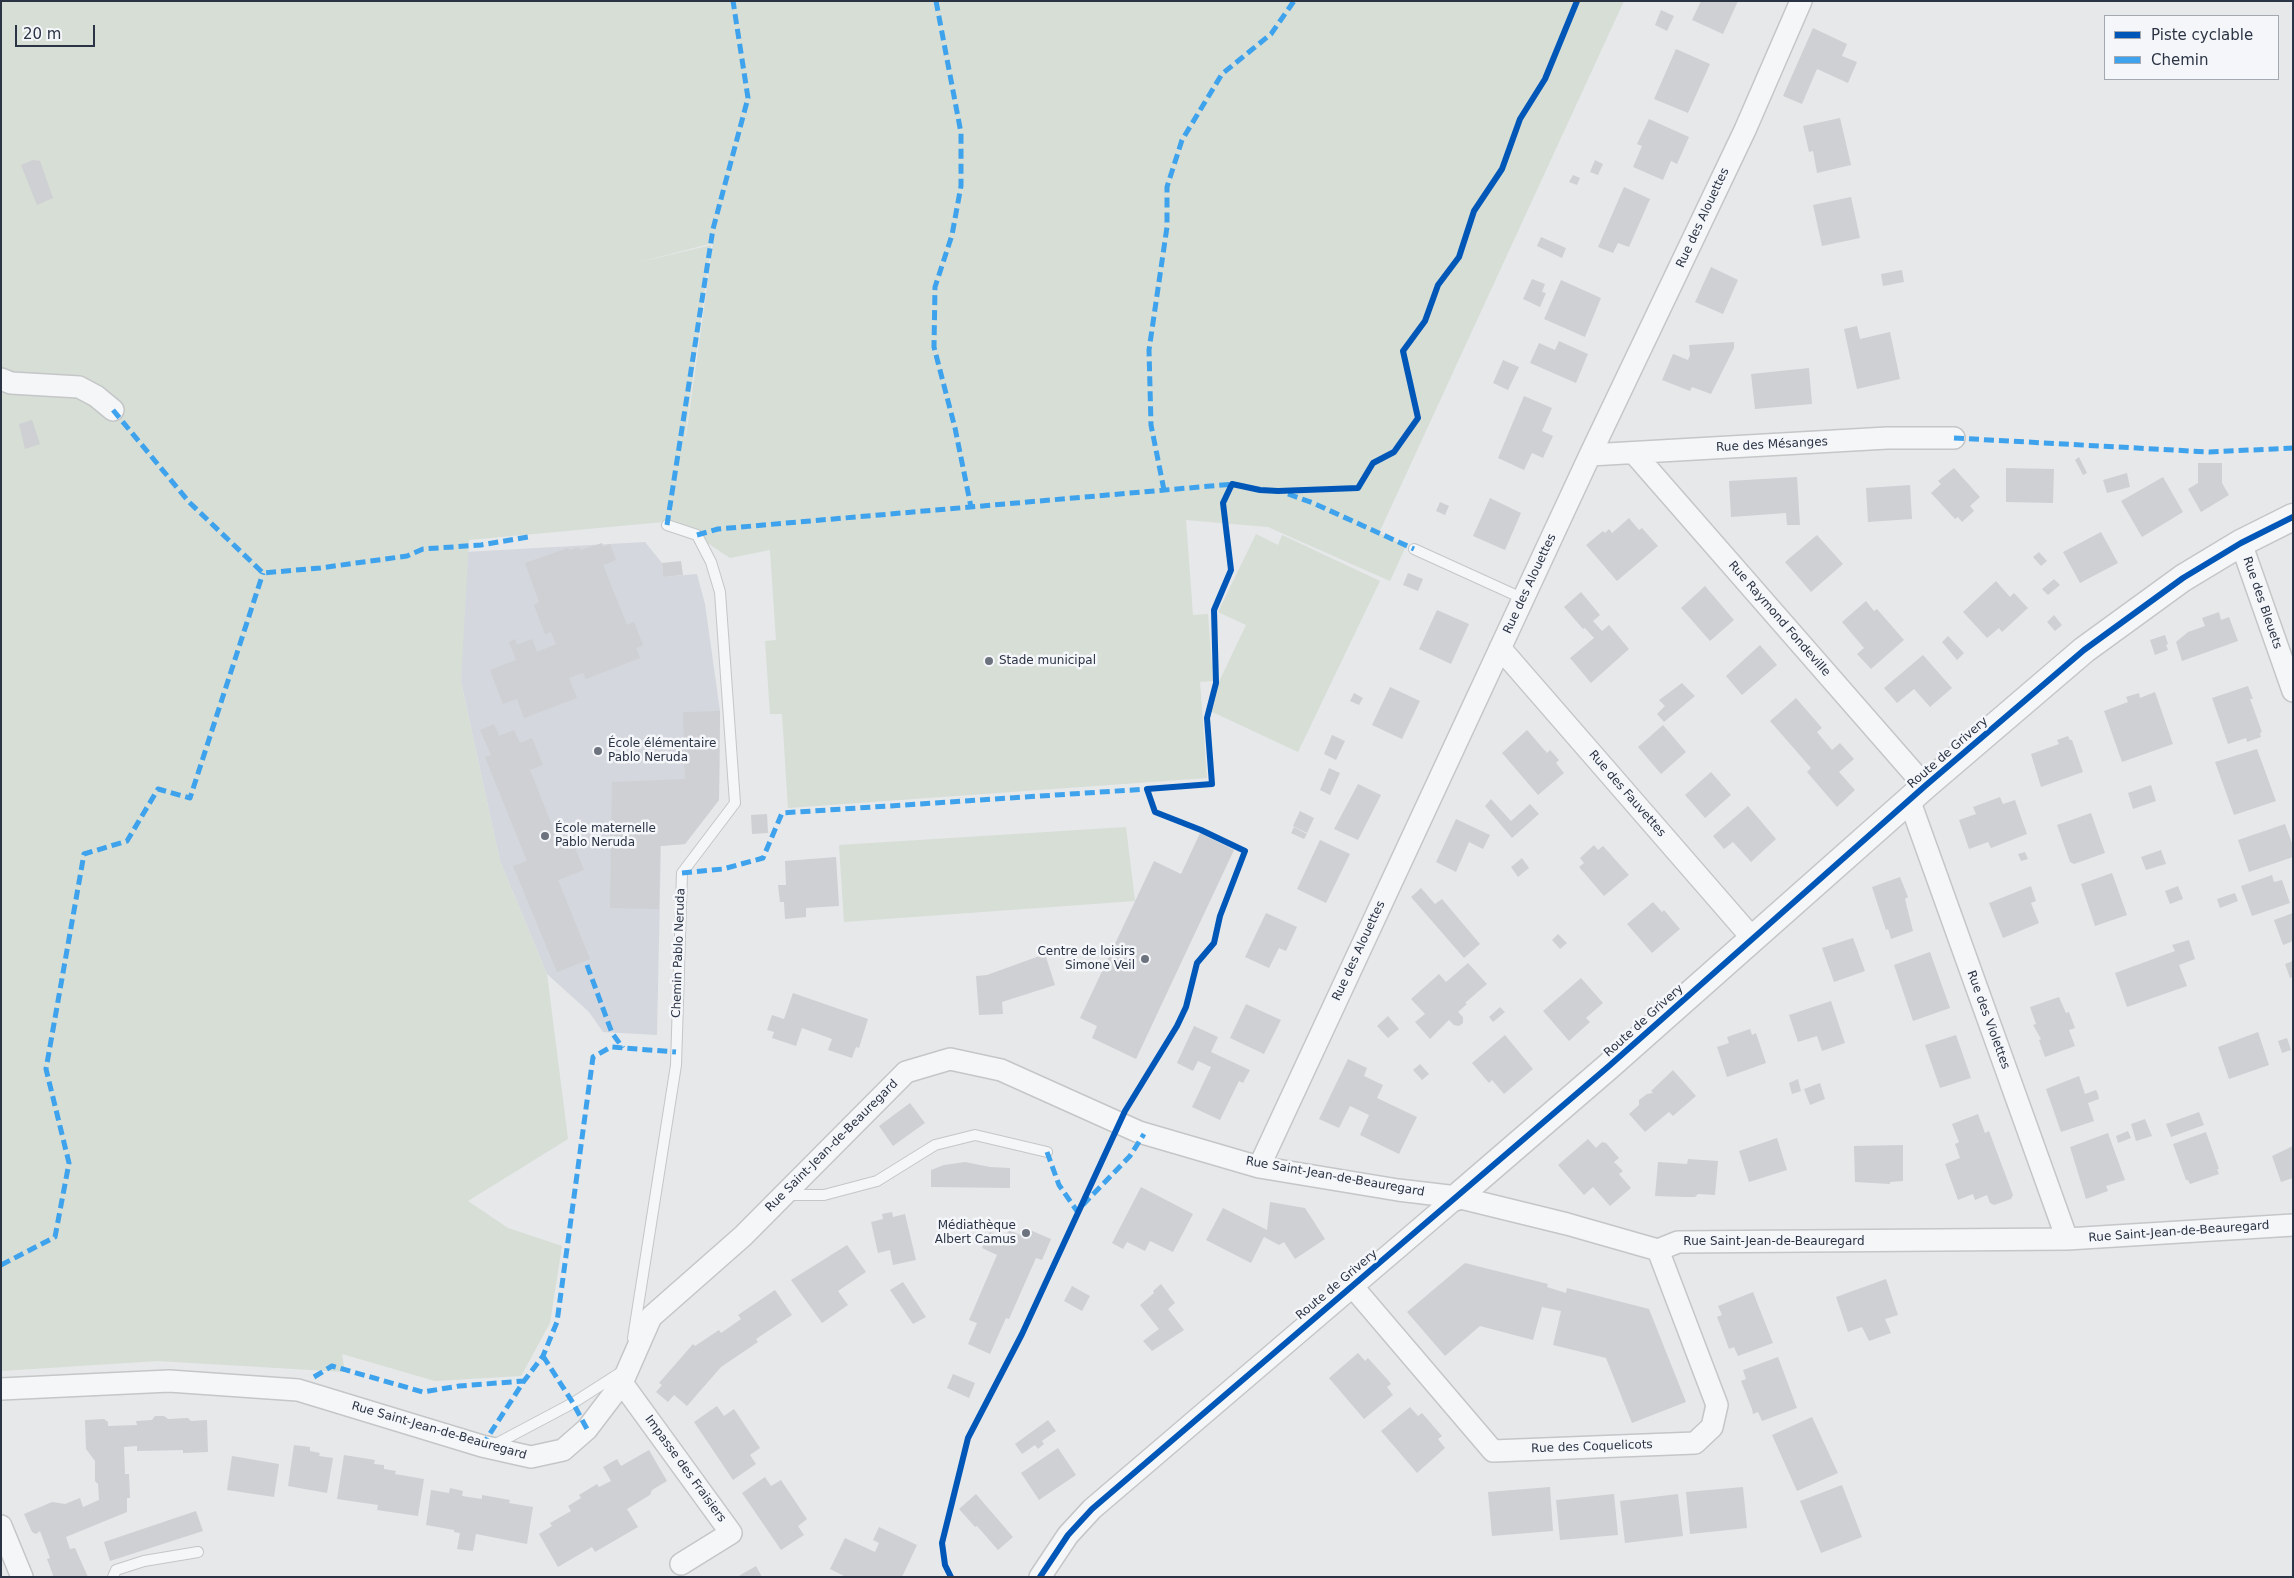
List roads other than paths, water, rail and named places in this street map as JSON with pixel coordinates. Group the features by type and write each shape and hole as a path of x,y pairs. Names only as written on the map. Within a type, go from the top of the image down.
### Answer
{"street":[{"name":"Rue des Alouettes","path":"1259,1167 1590,455 1745,130 1801,1"},
{"path":"1,379 11,383 79,388 96,396 113,410"},
{"name":"Rue des Mésanges","path":"1590,455 1887,438 1954,438"},
{"name":"Rue Raymond Fondeville","path":"1634,453 1917,794"},
{"name":"Route de Grivery","path":"1040,1577 1068,1534 1092,1509 1610,1066 1917,794 2091,644 2183,578 2240,544 2293,517"},
{"name":"Rue des Bleuets","path":"2240,544 2293,691"},
{"name":"Rue des Fauvettes","path":"1500,648 1753,939"},
{"name":"Rue des Violettes","path":"1917,794 2067,1239"},
{"name":"Rue Saint-Jean-de-Beauregard","path":"1,1389 169,1381 298,1390 490,1448 530,1458 563,1450 587,1429 627,1371 651,1318 743,1236 906,1072 950,1059 1001,1070 1139,1132 1259,1167 1398,1190 1457,1197 1567,1224 1658,1250 1678,1242 2067,1239 2293,1225"},
{"name":"Rue des Coquelicots","path":"1353,1287 1493,1451 1695,1443 1712,1427 1717,1405 1658,1250"},
{"name":"Impasse des Fraisiers","path":"627,1371 731,1533 681,1564"},
{"path":"3,1534 22,1577"}],"lane":[{"name":"Chemin Pablo Neruda","path":"627,1371 676,1065 682,873 735,804 720,592 711,562 697,535 667,525"},
{"path":"1414,549 1524,599"},
{"path":"782,1195 824,1195 877,1181 934,1145 975,1135 1047,1152"},
{"path":"490,1448 627,1371"},
{"path":"112,1577 116,1570 144,1561 198,1552"}],"place":[{"name":"Stade municipal","path":"989,661"},
{"name":"École élémentaire Pablo Neruda","path":"598,751"},
{"name":"École maternelle Pablo Neruda","path":"545,836"},
{"name":"Centre de loisirs Simone Veil","path":"1145,959"},
{"name":"Médiathèque Albert Camus","path":"1026,1233"}]}
